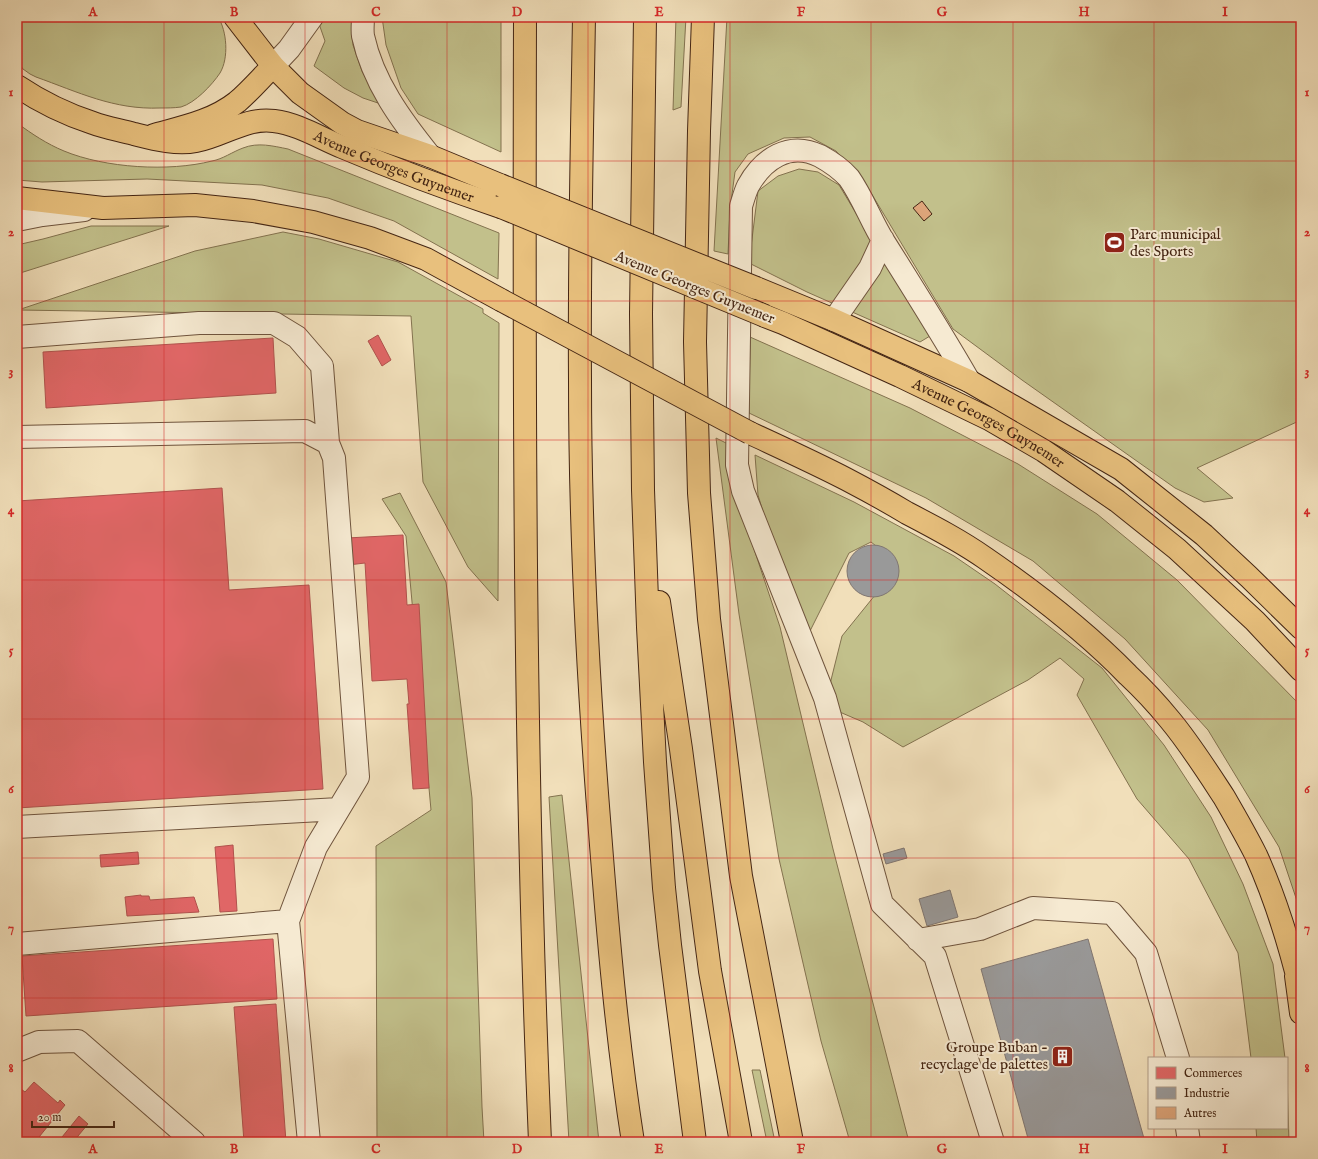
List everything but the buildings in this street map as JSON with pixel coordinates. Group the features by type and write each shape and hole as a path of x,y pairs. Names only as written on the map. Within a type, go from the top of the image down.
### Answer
{"main road":[{"name":"Avenue Georges Guynemer","path":"235,17 273,66 300,93 342,123 357,130 430,156 834,320 969,381 1121,469 1204,535 1301,628"},
{"path":"526,17 526,512 528,767 540,1142"},
{"path":"584,17 580,379 582,536 593,752 604,889 616,1006 633,1142"},
{"path":"645,17 641,314 643,490 648,628 655,762 664,888 695,1142"},
{"path":"703,17 695,342 699,493 709,619 741,876 792,1142"},
{"path":"147,137 205,120 223,112 238,101 273,66"},
{"name":"Avenue Georges Guynemer","path":"17,86 37,99 62,112 94,123 147,137 184,143 212,138 251,122 263,120 287,123 341,147 450,190 501,207 783,323 906,379 989,420 1044,451 1116,501 1177,549 1255,622 1301,670"},
{"path":"17,198 103,208 195,205 253,211 313,222 370,238 426,259 750,433 846,479 938,529 984,557 1068,620 1107,654 1145,691 1169,719 1215,783 1255,853 1265,877 1295,967 1301,991"},
{"path":"643,490 680,741 710,971 741,1142"},
{"path":"1189,560 1255,604 1301,651"},
{"path":"1295,967 1301,1013"}],"street":[{"path":"273,66 289,49 312,17"},
{"path":"363,17 363,34 376,74 409,131 430,156"},
{"path":"969,381 906,275 883,240 848,177 825,158 802,151 790,151 779,154 762,166 747,188 741,206 737,465 743,491 825,698 882,904 935,956 993,1142"},
{"path":"17,220 42,215 103,208"},
{"path":"834,320 870,268 883,240"},
{"path":"17,337 199,323 274,323 297,337 322,366 328,443 334,458 358,777 316,847 288,921 309,1142"},
{"path":"17,437 305,431 328,443"},
{"path":"17,827 339,809"},
{"path":"918,940 980,929 1033,908 1112,913 1146,953 1178,1057"},
{"path":"17,944 288,921"},
{"path":"17,1048 19,1050 39,1042 78,1041 194,1142"},
{"path":"1187,1129 1189,1142"}],"shaded area":[{"path":"17,17 218,17 225,37 225,60 220,73 208,88 192,102 181,107 143,108 112,103 96,99 36,77 23,69 17,61"},
{"path":"321,17 352,17 353,45 362,71 381,104 363,98 344,88 314,66 325,41 318,21"},
{"path":"382,17 501,17 501,152 418,114 401,88 386,45"},
{"path":"676,17 686,17 681,107 673,110"},
{"name":"Parc municipal des Sports","path":"727,17 1301,17 1301,420 1197,468 1233,498 1204,502 1175,488 1022,380 953,329 865,183 836,151 810,137 784,138 748,154 735,172 730,209 728,254 714,251"},
{"path":"17,123 64,151 80,157 118,165 157,167 195,164 216,160 243,148 254,145 266,145 288,149 499,233 498,279 394,221 328,198 262,185 147,179 42,182 17,180"},
{"path":"799,169 818,172 839,185 930,336 920,342 807,292 749,263 758,191 778,176"},
{"path":"91,226 169,226 17,274 17,245"},
{"path":"283,232 319,239 398,262 483,309 483,313 499,323 498,601 468,567 423,482 411,316 18,310 195,251"},
{"path":"750,337 910,408 1018,464 1097,514 1177,580 1301,706 1301,913 1279,847 1208,730 1125,639 1033,561 926,498 749,413"},
{"path":"716,438 728,444 734,489 780,627 833,849 909,1142 850,1142 821,1041 779,859 739,614"},
{"path":"755,455 854,502 954,556 995,584 1102,668 1164,745 1211,817 1243,884 1273,964 1285,1057 1251,1057 1238,953 1189,859 1137,799 1077,695 1084,679 1060,658 1028,680 903,747 863,722 835,710 829,688 842,636 892,574 890,557 871,542 849,553 809,633 769,532 758,495"},
{"path":"400,493 446,582 472,798 484,1142 377,1142 376,846 431,810 406,536 382,499"},
{"path":"562,795 599,1142 569,1142 549,797"},
{"path":"752,1070 760,1070 775,1142 767,1142"},
{"path":"1288,1108 1289,1142 1257,1142 1256,1129 1288,1129"}],"place":[{"name":"Parc municipal des Sports","path":"1115,243"},
{"name":"Groupe Buban - recyclage de palettes","path":"1063,1056"}]}
